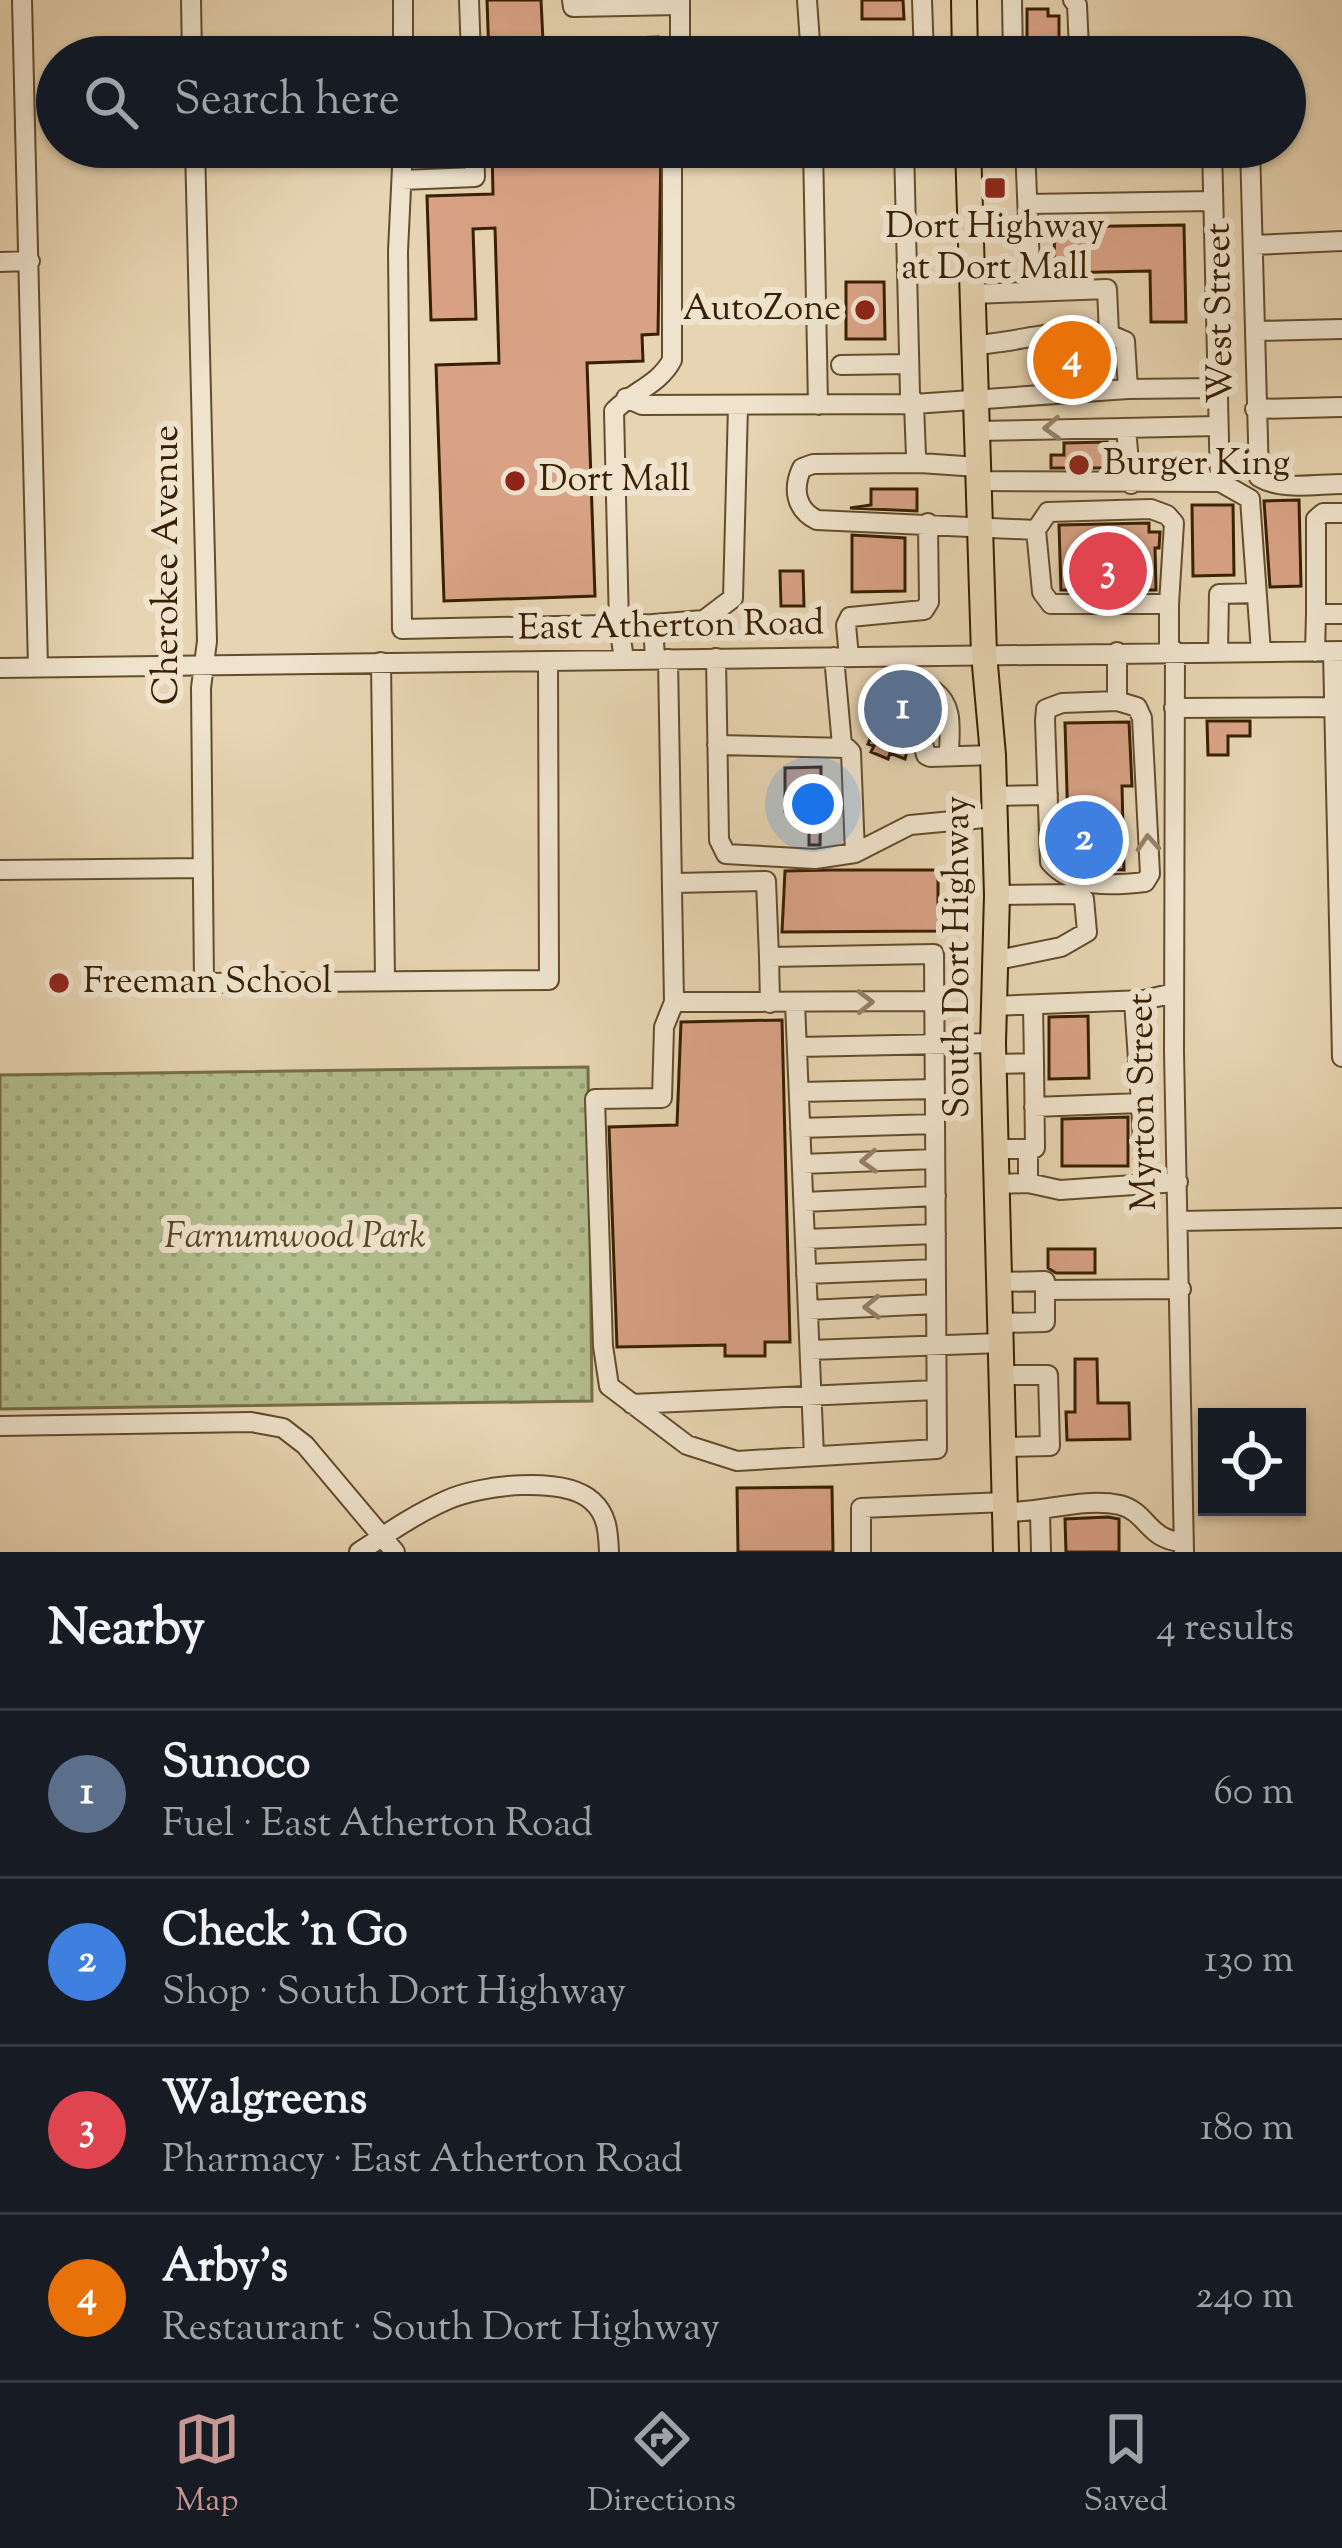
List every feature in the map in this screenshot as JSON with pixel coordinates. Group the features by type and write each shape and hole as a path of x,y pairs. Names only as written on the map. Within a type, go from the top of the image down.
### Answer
{"main road":[{"name":"South Dort Highway","path":"969,168 984,654 997,895 993,1006 1006,1552"}],"street":[{"path":"22,0 38,667"},
{"path":"191,0 192,36"},
{"path":"403,0 403,36"},
{"path":"469,0 470,36"},
{"path":"572,0 573,7 680,2 680,36"},
{"path":"807,0 810,36"},
{"path":"1012,0 1013,36"},
{"path":"1073,0 1076,36"},
{"name":"Cherokee Avenue","path":"195,168 205,666 201,688 204,983 386,980"},
{"path":"402,168 398,251 404,663"},
{"path":"402,180 475,177 475,168"},
{"path":"624,659 619,626 614,411 626,398 662,378 672,360 672,168"},
{"path":"813,168 818,405"},
{"path":"904,168 910,394 920,463"},
{"path":"1026,168 1031,292"},
{"path":"1212,168 1220,482"},
{"name":"West Street","path":"1250,168 1259,477 1286,485 1342,484"},
{"path":"1028,204 1212,201"},
{"path":"1252,245 1342,242"},
{"path":"0,262 30,261"},
{"path":"973,293 1107,289 1109,333"},
{"path":"1256,331 1342,328"},
{"path":"974,345 1109,333 1125,341 1128,388"},
{"path":"842,365 909,364"},
{"path":"626,398 642,404 738,406 976,403 1019,394 1216,388"},
{"path":"402,629 704,620 733,598 738,406"},
{"path":"1255,409 1342,407"},
{"path":"977,430 1217,426"},
{"path":"1126,429 1131,484"},
{"path":"1169,604 1051,604 1042,592 1036,530 817,520 798,503 798,477 802,468 812,464 920,463 978,474 1131,484 1220,482 1250,499 1261,652"},
{"name":"Myrton Street","path":"1036,530 1048,512 1150,509 1174,523 1169,604 1184,1547"},
{"path":"1342,512 1323,513 1316,519 1316,614 1330,652 1337,719 1342,1057"},
{"path":"842,745 841,657 846,626 850,617 924,610 928,602 928,523"},
{"path":"1218,652 1219,594 1256,593"},
{"path":"1316,614 1342,614"},
{"path":"653,624 661,659 675,883 674,1003 664,1027 662,1097 595,1100 603,1346 609,1386 687,1445 737,1461 937,1449 934,954 769,957"},
{"path":"1117,652 1127,704 1142,718 1150,874 1145,882 1119,885 1069,879 1050,862 1046,710 1062,703 1127,704"},
{"name":"East Atherton Road","path":"0,668 1330,652"},
{"path":"881,656 882,692"},
{"path":"924,656 925,691"},
{"path":"716,658 719,840 726,854 815,859 855,853 910,825 1048,795"},
{"path":"382,662 386,980 549,980 548,662"},
{"path":"949,756 949,706 939,694 874,694 877,720 920,732 923,751 930,757 993,755"},
{"path":"949,706 990,706"},
{"path":"1174,708 1337,719"},
{"path":"717,745 842,745 851,752 855,853"},
{"path":"0,870 203,868"},
{"path":"675,883 766,881 770,1003"},
{"path":"993,962 1061,947 1087,932 1084,899 1077,894 997,895"},
{"path":"993,1006 1134,1000 1174,993"},
{"path":"674,1003 935,1000"},
{"path":"1134,1000 1145,1184"},
{"path":"795,1003 814,1456"},
{"path":"997,1149 1035,1148 1034,1006"},
{"path":"798,1047 935,1046 1034,1063"},
{"path":"1138,1055 1174,1052"},
{"path":"799,1092 935,1089"},
{"path":"1034,1107 1141,1103"},
{"path":"800,1128 935,1124"},
{"path":"1028,1149 1028,1183"},
{"path":"802,1164 935,1159"},
{"path":"998,1184 1028,1183 1060,1190 1178,1182"},
{"path":"804,1202 935,1196"},
{"path":"1179,1221 1342,1218"},
{"path":"805,1238 936,1234"},
{"path":"806,1274 936,1269"},
{"path":"810,1350 936,1346 1046,1322 1045,1281 1000,1282"},
{"path":"1045,1290 1181,1288"},
{"path":"808,1310 936,1304"},
{"path":"1001,1375 1048,1376 1050,1447 1004,1447"},
{"path":"632,1404 936,1390"},
{"path":"0,1426 251,1422 283,1428 305,1445 395,1552"},
{"path":"359,1552 451,1498 493,1488 544,1485 590,1498 606,1520 609,1545"},
{"path":"861,1552 861,1508 1005,1507 1040,1513 1066,1505 1118,1505 1139,1517 1152,1534 1184,1547"},
{"path":"1040,1513 1041,1552"}],"green space":[{"name":"Farnumwood Park","path":"588,1067 592,1401 0,1409 0,1075"}],"building":[{"path":"487,0 541,0 543,36 488,36"},
{"path":"862,0 903,0 904,19 862,19"},
{"path":"1027,9 1048,9 1048,16 1059,16 1059,36 1027,36"},
{"name":"Dort Mall","path":"492,168 661,168 658,334 642,335 643,361 587,363 595,596 444,601 436,365 499,363 495,228 473,229 476,319 431,320 427,196 493,194"},
{"path":"1184,225 1186,322 1151,322 1150,271 1055,273 1054,227"},
{"name":"AutoZone","path":"846,282 884,282 885,339 846,339"},
{"path":"1098,348 1098,372 1045,372 1045,349"},
{"name":"Burger King","path":"1107,442 1107,468 1051,468 1051,455 1064,455 1064,443"},
{"path":"871,489 917,489 917,511 850,508 871,505"},
{"path":"1299,500 1301,586 1270,587 1264,501"},
{"path":"1192,505 1233,505 1234,575 1193,576"},
{"path":"1149,523 1149,532 1160,532 1159,548 1155,548 1156,590 1061,590 1059,525"},
{"path":"852,535 905,538 905,591 852,592"},
{"path":"780,571 803,571 804,606 781,606"},
{"path":"1207,721 1250,721 1250,736 1228,736 1228,755 1208,755"},
{"path":"1129,722 1132,786 1122,786 1124,870 1085,868 1069,860 1065,723"},
{"path":"873,732 909,743 905,759 871,752 874,746 868,744"},
{"path":"821,767 820,845 809,845 809,811 785,811 785,768"},
{"path":"938,870 943,931 782,932 785,871"},
{"path":"1088,1016 1089,1078 1049,1079 1049,1017"},
{"path":"782,1020 790,1342 765,1342 765,1356 725,1356 725,1345 617,1347 609,1127 677,1125 681,1022"},
{"path":"1128,1117 1128,1166 1062,1166 1062,1119"},
{"path":"1048,1249 1095,1249 1095,1273 1056,1273 1048,1268"},
{"path":"1075,1359 1097,1359 1098,1403 1129,1403 1130,1439 1067,1440 1066,1412 1075,1412"},
{"path":"832,1487 833,1552 738,1552 737,1488"},
{"path":"1065,1519 1119,1519 1119,1552 1066,1552"}],"place":[{"name":"Dort Highway at Dort Mall","path":"995,188"},
{"name":"AutoZone","path":"865,310"},
{"name":"Arby's","path":"1072,360"},
{"name":"Burger King","path":"1079,465"},
{"name":"Dort Mall","path":"515,481"},
{"name":"Walgreens","path":"1108,571"},
{"name":"Sunoco","path":"903,709"},
{"name":"Check 'n Go","path":"1084,840"},
{"name":"Freeman School","path":"59,983"}]}
